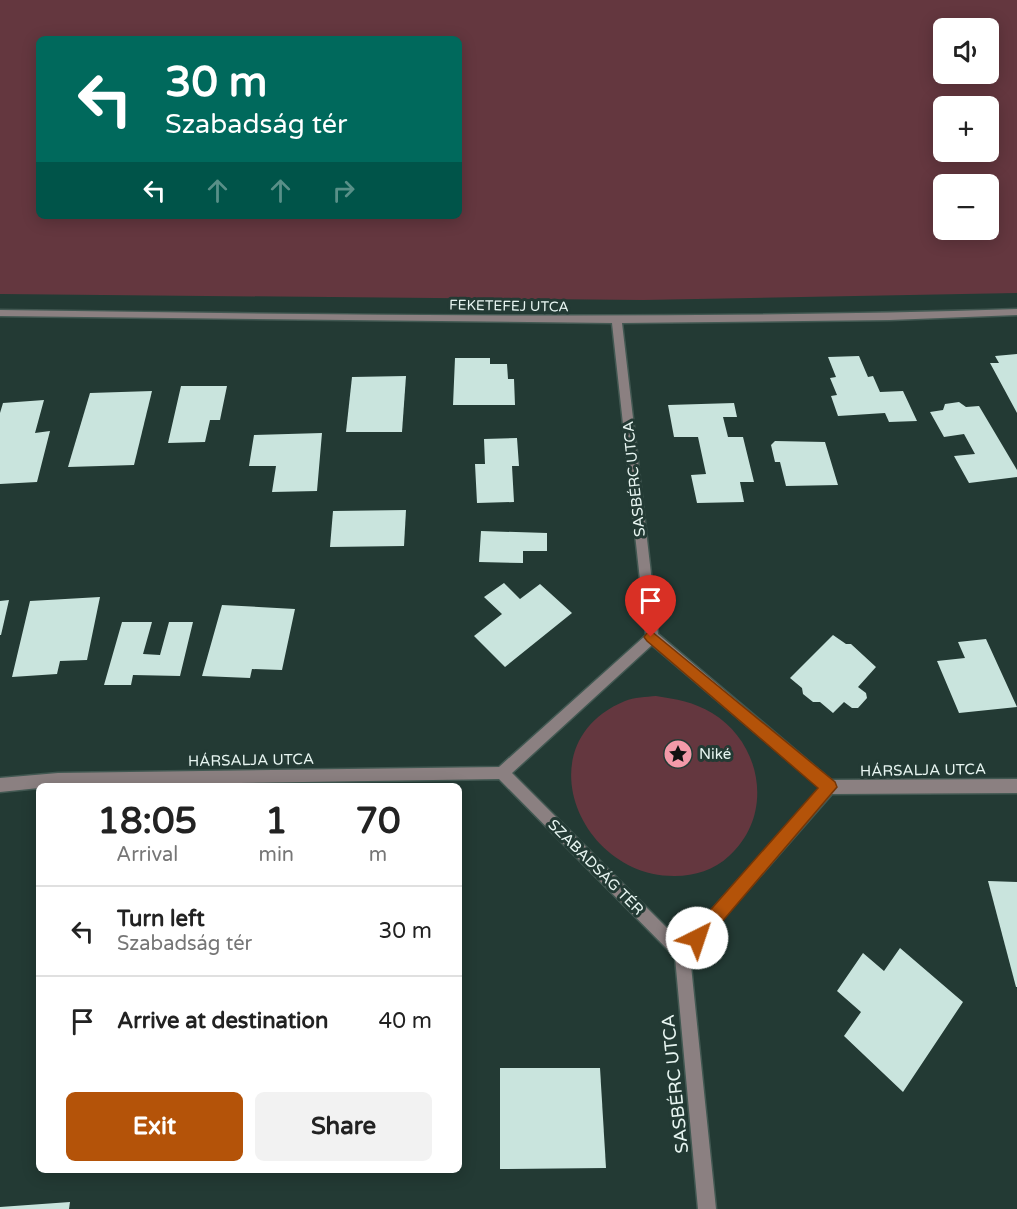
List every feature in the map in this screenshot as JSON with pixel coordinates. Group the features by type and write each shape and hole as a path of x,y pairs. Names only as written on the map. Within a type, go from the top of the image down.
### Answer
{"street":[{"name":"FEKETEFEJ UTCA","path":"0,313 617,321 858,318 1017,312"},
{"name":"SASBÉRC UTCA","path":"617,321 651,637"},
{"path":"502,773 651,637 829,787 682,954"},
{"name":"HÁRSALJA UTCA","path":"0,784 58,780 502,773"},
{"name":"SZABADSÁG TÉR","path":"502,773 682,954"},
{"name":"HÁRSALJA UTCA","path":"829,787 1017,786"},
{"name":"SASBÉRC UTCA","path":"682,954 707,1209"}],"shaded area":[{"path":"0,0 1017,0 1017,293 643,300 0,294"},
{"path":"656,696 698,706 729,726 752,761 756,781 757,801 752,821 743,840 723,861 690,875 675,876 641,870 612,855 590,832 576,805 571,775 577,746 594,721 625,701"}],"building":[{"path":"1017,354 1017,413 990,363 999,363 995,356"},
{"path":"859,356 868,377 873,376 880,392 903,391 917,421 889,422 885,413 838,416 831,396 837,395 830,378 836,377 828,357"},
{"path":"455,358 490,358 490,364 507,364 508,379 514,379 515,405 453,405"},
{"path":"406,376 402,432 346,432 352,377"},
{"path":"181,386 227,386 220,420 210,420 205,442 168,443"},
{"path":"152,391 134,465 68,467 90,393"},
{"path":"44,400 35,433 50,431 37,482 0,484 0,413 3,403"},
{"path":"959,402 966,407 979,406 1017,470 1017,477 969,483 954,456 975,454 964,434 944,437 930,412 943,410 945,404"},
{"path":"734,403 737,417 723,417 728,437 743,437 754,482 740,482 744,502 697,503 691,475 706,474 698,437 674,437 668,405"},
{"path":"322,433 317,491 272,492 276,466 249,466 254,435"},
{"path":"517,438 519,466 512,466 514,502 477,503 475,464 485,464 484,439"},
{"path":"775,441 825,442 838,485 786,486 780,462 775,462 771,445"},
{"path":"406,510 404,546 330,547 333,511"},
{"path":"481,531 547,533 547,551 523,551 523,563 479,562"},
{"path":"504,583 520,599 540,584 572,613 505,667 474,636 502,614 484,597"},
{"path":"100,597 87,660 60,661 57,674 12,677 30,601"},
{"path":"9,600 1,635 0,635 0,601"},
{"path":"222,605 295,609 282,670 252,669 250,678 202,676"},
{"path":"122,622 152,622 143,654 160,655 169,622 193,622 180,676 133,675 131,685 104,685"},
{"path":"833,635 846,644 851,644 876,667 858,687 866,693 867,698 858,708 852,708 844,702 833,713 820,702 813,702 803,694 802,688 790,678"},
{"path":"986,639 1017,707 959,713 937,661 965,658 958,642"},
{"path":"988,881 1017,882 1017,987 1016,987"},
{"path":"900,948 963,1002 903,1092 844,1036 861,1012 837,991 863,953 884,971"},
{"path":"500,1068 600,1068 606,1168 500,1169"},
{"path":"70,1202 69,1209 0,1209 0,1207"}],"place":[{"name":"Niké","path":"678,754"}],"route":[{"path":"651,637 829,787 697,938"}]}
